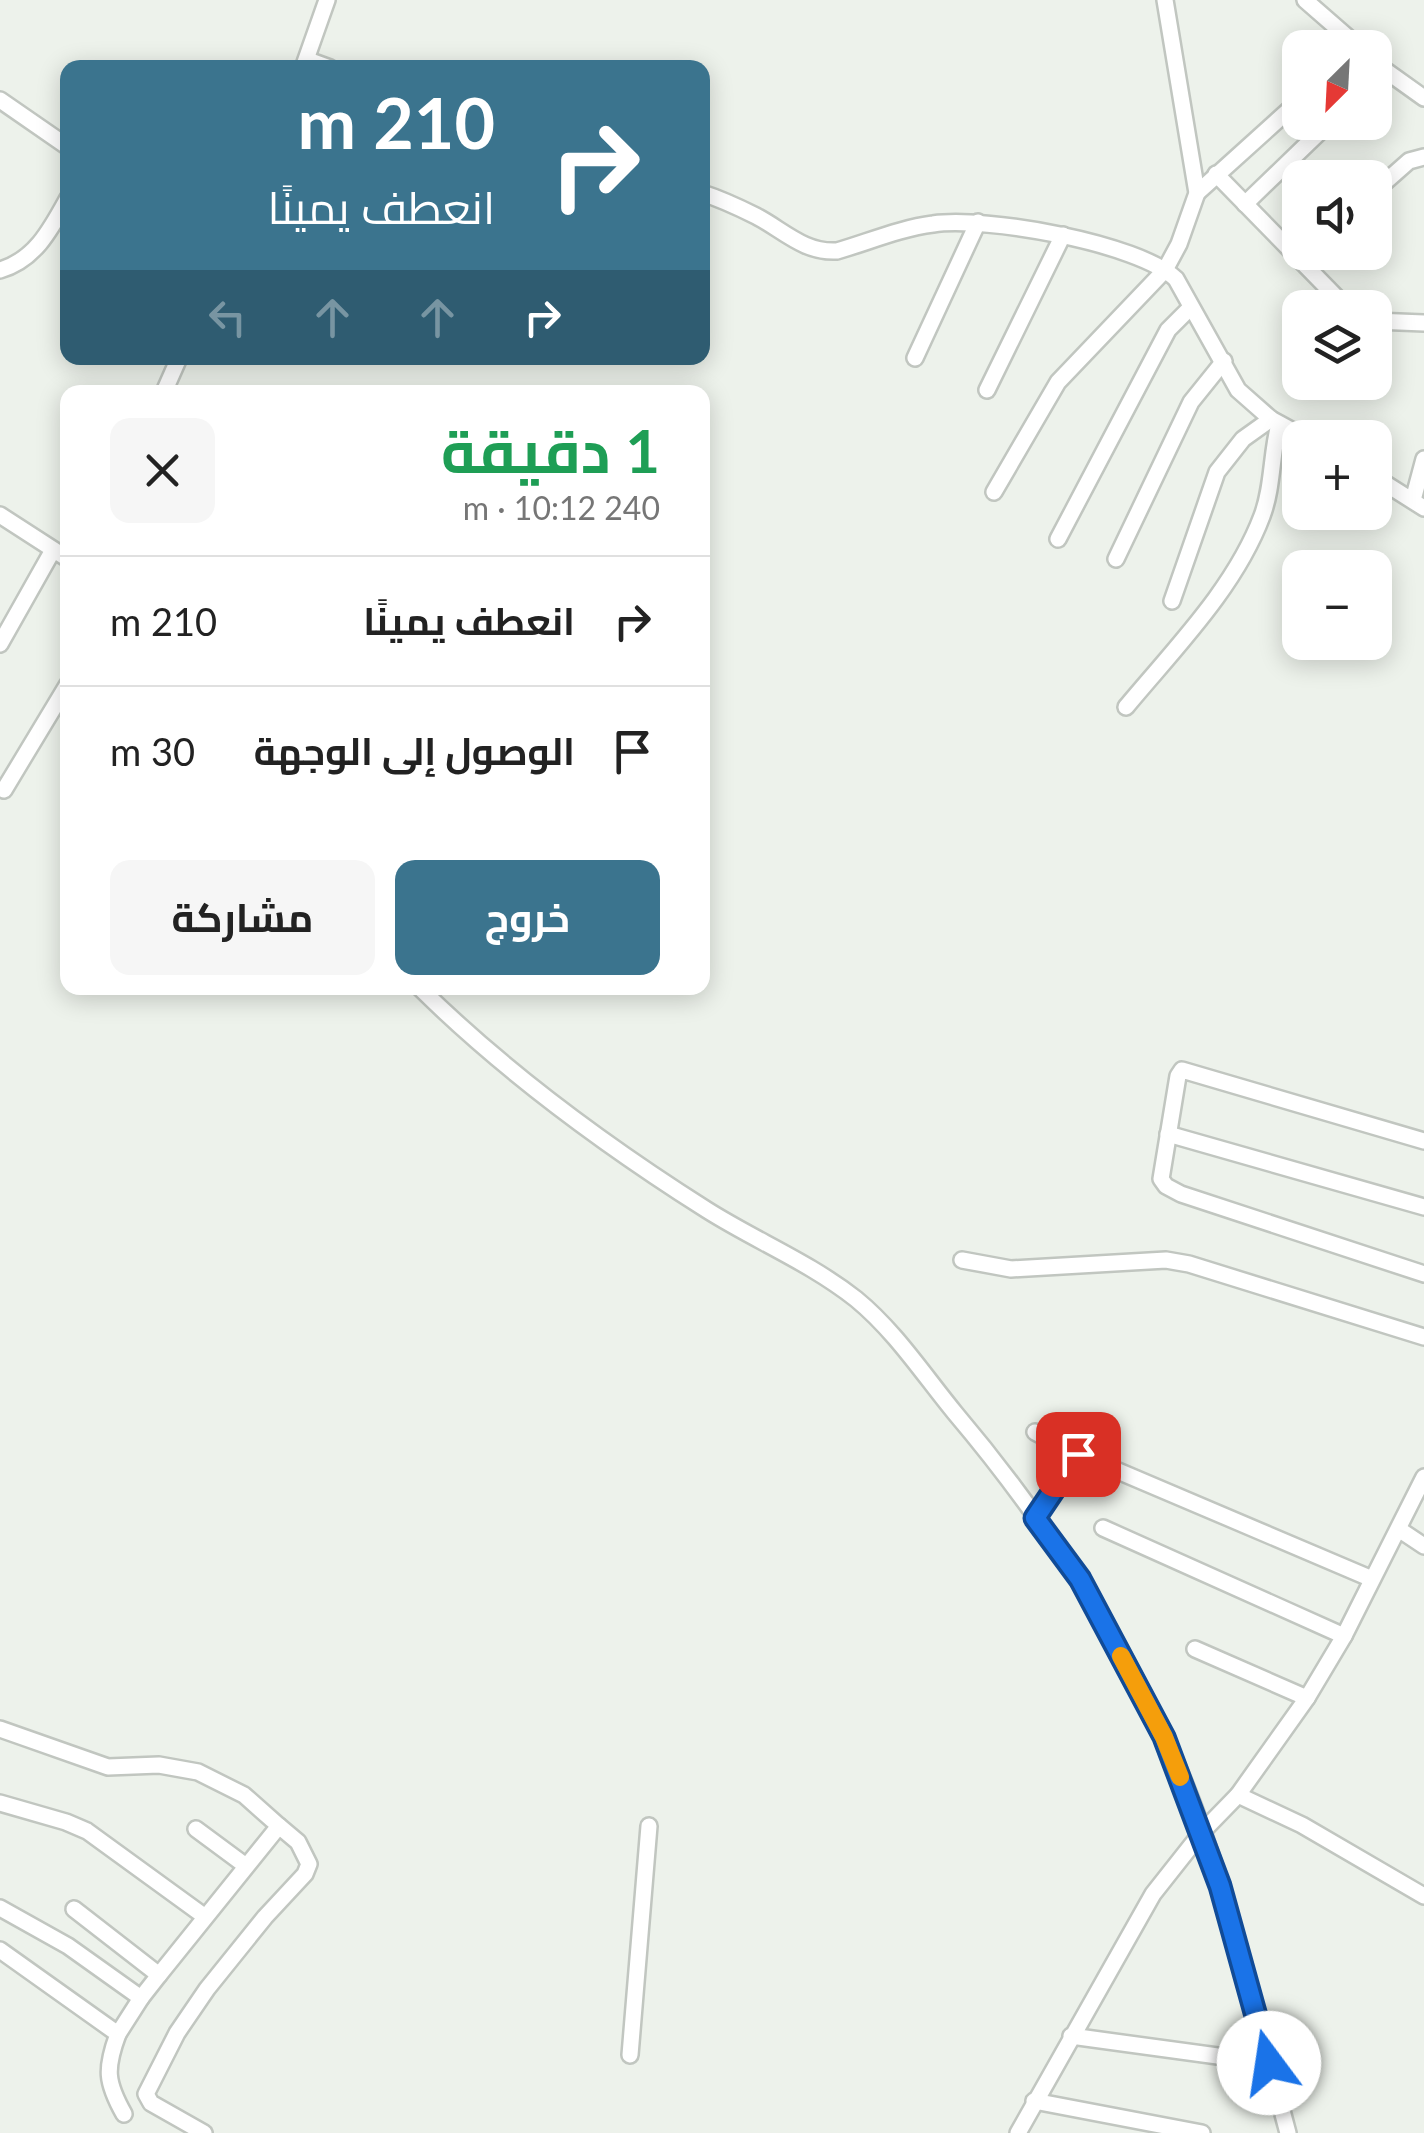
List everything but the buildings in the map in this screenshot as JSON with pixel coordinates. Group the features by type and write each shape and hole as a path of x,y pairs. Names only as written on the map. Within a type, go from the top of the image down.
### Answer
{"street":[{"path":"307,60 327,0"},
{"path":"1164,0 1197,193"},
{"path":"1305,0 1339,30"},
{"path":"1392,80 1424,98"},
{"path":"0,100 60,141"},
{"path":"994,492 1058,382 1165,270 1180,244 1197,193 1282,116"},
{"path":"1245,204 1311,140"},
{"path":"1392,176 1409,160 1424,157"},
{"path":"1216,174 1282,238"},
{"path":"710,196 822,252 932,224 978,222 1063,235 1165,270 1176,280 1238,390 1282,426"},
{"path":"0,270 22,262 34,252 60,211"},
{"path":"915,358 978,222"},
{"path":"988,390 1063,235"},
{"path":"1314,270 1331,290"},
{"path":"1058,539 1168,330 1190,308"},
{"path":"1392,322 1424,323"},
{"path":"1116,559 1191,402 1224,361"},
{"path":"1172,601 1217,472 1236,446 1275,422"},
{"path":"1126,707 1193,627 1241,561 1270,486 1275,422"},
{"path":"1392,488 1418,504 1424,458"},
{"path":"0,515 60,554"},
{"path":"0,644 52,550"},
{"path":"4,790 60,697"},
{"path":"427,995 552,1101 660,1180 739,1229 796,1257 858,1301 882,1322 995,1459 1080,1579 1156,1720 1202,1832 1249,1981 1288,2133"},
{"path":"1424,1141 1182,1070 1161,1180 1180,1194 1424,1274"},
{"path":"1168,1134 1424,1207"},
{"path":"962,1260 1010,1269 1166,1260 1424,1338"},
{"path":"1036,1432 1078,1454 1372,1579"},
{"path":"1035,1518 1078,1454"},
{"path":"1018,2133 1153,1894 1202,1832 1238,1795 1308,1698 1400,1530 1424,1477"},
{"path":"1103,1528 1344,1636"},
{"path":"1400,1530 1424,1546"},
{"path":"1195,1649 1308,1698"},
{"path":"0,1729 108,1766 159,1764 217,1778 244,1794 302,1848 308,1864 306,1874 265,1917 207,1989 177,2032 146,2094 151,2104 204,2133"},
{"path":"1238,1795 1302,1825 1424,1896"},
{"path":"0,1803 87,1831 204,1916"},
{"path":"124,2114 108,2079 111,2051 118,2034 140,1998 279,1826"},
{"path":"630,2055 649,1826"},
{"path":"196,1829 246,1866"},
{"path":"0,1908 68,1946 140,1998"},
{"path":"74,1909 159,1974"},
{"path":"0,1950 118,2034"},
{"path":"1072,2036 1269,2063"},
{"path":"1034,2101 1202,2133"}],"slow traffic":[{"path":"1121,1656 1164,1737 1180,1777"}],"route":[{"path":"1078,1454 1035,1518 1080,1579 1164,1737 1220,1886 1269,2063"}]}
